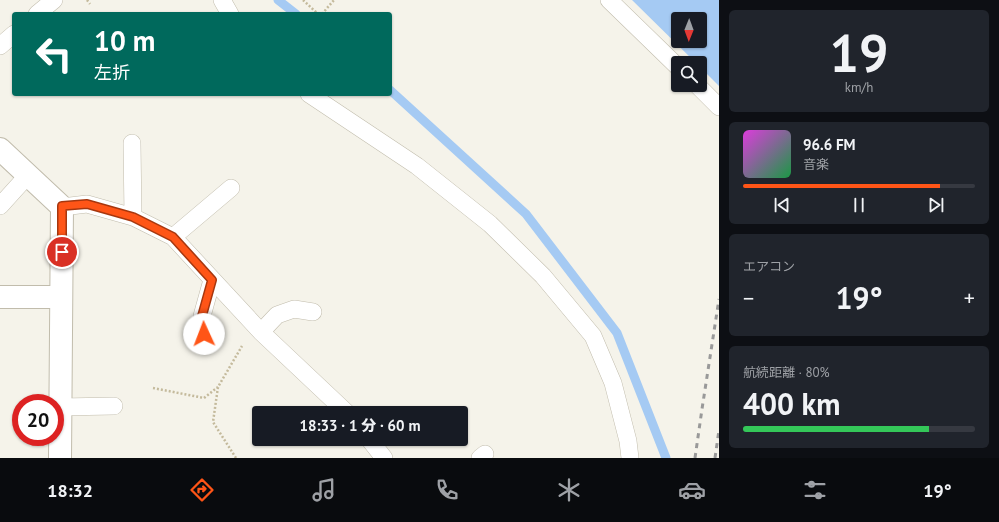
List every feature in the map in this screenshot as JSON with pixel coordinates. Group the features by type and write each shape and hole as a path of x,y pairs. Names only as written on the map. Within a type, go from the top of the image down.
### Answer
{"street":[{"path":"0,149 62,206 61,394"},
{"path":"0,297 61,297"},
{"path":"60,446 60,458"}],"lane":[{"path":"39,12 54,0"},
{"path":"222,0 229,12"},
{"path":"609,0 671,60"},
{"path":"0,46 12,36"},
{"path":"704,92 719,107"},
{"path":"312,96 418,166 490,224 543,276 593,336 613,383 628,441 630,458"},
{"path":"132,143 133,217"},
{"path":"0,206 28,175"},
{"path":"173,237 231,188"},
{"path":"62,206 87,204 133,217 173,237 257,329 340,406"},
{"path":"204,334 202,316 212,280"},
{"path":"257,329 277,315 294,309 313,312"},
{"path":"64,407 114,406"},
{"path":"375,446 384,458"}],"path":[{"path":"87,0 90,4"},
{"path":"303,0 316,12"},
{"path":"324,12 334,0"},
{"path":"153,388 204,398 218,387 257,329"},
{"path":"218,387 213,422 236,458"}],"water":[{"path":"632,0 719,0 719,86 707,74 707,56 689,56 681,48 707,48 707,12 671,12 671,38"}],"waterway":[{"path":"278,0 293,12"},
{"path":"392,92 526,214 617,333 666,458"}],"railway":[{"path":"695,458 719,299"},
{"path":"715,458 719,430"}],"route":[{"path":"62,252 62,206 87,204 133,217 173,237 212,280 202,316 204,334"}]}
